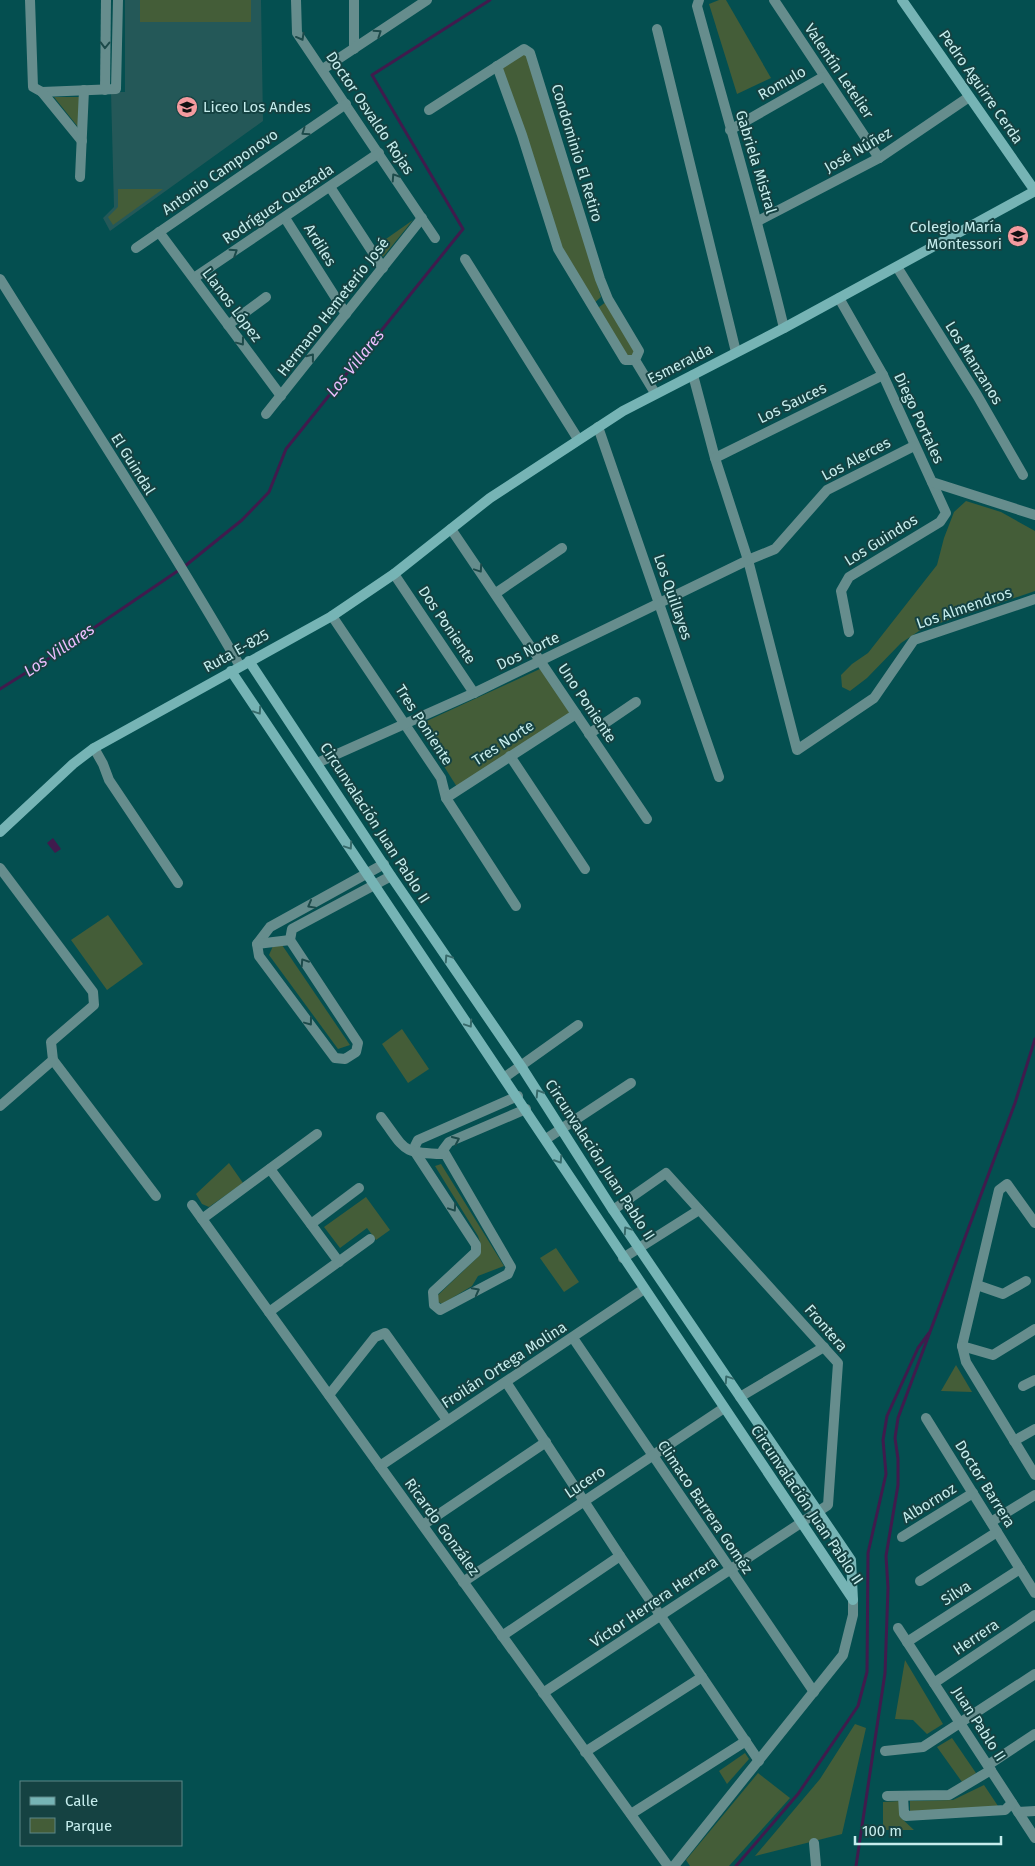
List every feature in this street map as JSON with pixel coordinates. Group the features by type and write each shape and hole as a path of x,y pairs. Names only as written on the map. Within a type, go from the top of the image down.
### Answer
{"street":[{"path":"30,0 33,87 36,91 42,92 116,89 118,0"},
{"path":"104,90 106,0"},
{"name":"Doctor Osvaldo Rojas","path":"296,0 298,33 435,238"},
{"path":"354,0 354,49"},
{"path":"323,69 354,49 410,5 427,0"},
{"name":"Valentín Letelier","path":"774,0 823,77 879,158"},
{"name":"Pedro Aguirre Cerda","path":"902,0 1035,191"},
{"name":"Gabriela Mistral","path":"698,3 730,130 758,221 784,328"},
{"path":"657,29 736,352"},
{"name":"Condominio El Retiro","path":"429,110 524,49 530,53 608,299 640,351 635,360"},
{"name":"Condominio El Retiro","path":"497,66 522,134 558,249 625,360 635,360"},
{"name":"Romulo","path":"730,130 823,77"},
{"path":"80,177 84,90"},
{"path":"42,92 82,141"},
{"name":"José Núñez","path":"758,221 879,158 969,97"},
{"name":"Antonio Camponovo","path":"136,248 346,104"},
{"name":"Rodríguez Quezada","path":"194,278 379,153"},
{"path":"330,187 383,268"},
{"name":"Esmeralda","path":"359,598 394,574 490,498 578,439 655,394 784,328 1035,191"},
{"name":"Ardiles","path":"285,218 346,314"},
{"name":"Hermano Hemeterio José","path":"266,414 422,218"},
{"name":"Llanos López","path":"159,232 281,396"},
{"path":"465,259 578,439"},
{"name":"Los Manzanos","path":"897,267 977,395 1023,475"},
{"name":"El Guindal","path":"0,279 146,514 187,575 240,666"},
{"path":"228,325 266,297"},
{"name":"Diego Portales","path":"839,298 883,375 932,482 1034,513"},
{"path":"593,308 608,299"},
{"name":"Condominio El Retiro","path":"635,360 655,394"},
{"path":"693,374 715,458 748,560"},
{"name":"Los Sauces","path":"715,458 883,375"},
{"name":"Los Quillayes","path":"598,427 719,777"},
{"name":"Los Alerces","path":"748,560 775,549 827,490 914,446"},
{"name":"Los Guindos","path":"849,632 841,591 849,577 944,517 946,513 932,482"},
{"name":"Uno Poniente","path":"451,528 647,819"},
{"path":"496,593 562,548"},
{"name":"Dos Norte","path":"317,763 474,693 748,560"},
{"name":"Los Almendros","path":"748,560 797,750 874,698 914,640 1035,599"},
{"name":"Dos Poniente","path":"394,574 474,693"},
{"name":"Ruta E-825","path":"94,748 332,616 359,598"},
{"name":"Tres Poniente","path":"332,616 441,778 446,798 516,906"},
{"name":"Circunvalación Juan Pablo II","path":"240,666 317,763 391,876 521,1066 613,1210 851,1560 853,1600"},
{"name":"Circunvalación Juan Pablo II","path":"240,666 368,873 724,1408 804,1521 853,1600"},
{"path":"589,734 636,702"},
{"name":"Tres Norte","path":"446,798 576,714"},
{"path":"0,832 73,764 94,748 109,780 178,883"},
{"path":"510,756 585,869"},
{"path":"384,864 270,927 257,944 259,956 335,1058 345,1059 356,1052 358,1043 290,940 292,929 391,876"},
{"path":"0,868 93,992 94,1005 52,1042 53,1060 156,1196"},
{"path":"257,944 290,940"},
{"path":"505,1077 578,1025"},
{"path":"0,1106 53,1060"},
{"path":"546,1139 631,1083"},
{"path":"518,1096 418,1140 414,1146 416,1153 476,1245 476,1252 433,1292 434,1305 440,1310 508,1274 511,1267 508,1258 444,1154 444,1147 449,1142 526,1109"},
{"path":"381,1117 405,1149 416,1153 444,1154"},
{"path":"202,1219 317,1134"},
{"path":"270,1169 338,1262"},
{"name":"Frontera","path":"613,1210 666,1173 838,1363 828,1505 804,1521"},
{"path":"1034,1218 1006,1184 999,1190 962,1346 966,1362 1035,1475"},
{"path":"311,1224 359,1188"},
{"name":"Ricardo González","path":"192,1205 668,1866"},
{"path":"624,1258 699,1210"},
{"path":"269,1312 370,1239"},
{"path":"976,1285 1003,1294 1026,1281"},
{"name":"Froilán Ortega Molina","path":"380,1466 644,1289"},
{"path":"962,1346 993,1355 1035,1328"},
{"path":"329,1395 375,1337 383,1332 387,1333 447,1420"},
{"name":"Climaco Barrera Goméz","path":"573,1338 814,1692"},
{"path":"740,1397 824,1347"},
{"path":"1023,1386 1035,1380"},
{"path":"506,1382 660,1616 759,1761"},
{"name":"Lucero","path":"463,1582 724,1408"},
{"name":"Doctor Barrera","path":"926,1418 1035,1593"},
{"path":"1014,1441 1035,1429"},
{"path":"422,1526 546,1442"},
{"name":"Albornoz","path":"902,1537 973,1494"},
{"path":"991,1522 1035,1495"},
{"name":"Víctor Herrera Herrera","path":"543,1693 804,1521"},
{"path":"920,1581 997,1532"},
{"path":"502,1636 620,1556"},
{"name":"Silva","path":"907,1642 1020,1569"},
{"path":"674,1866 843,1655 853,1615 853,1600"},
{"name":"Herrera","path":"934,1683 1035,1614"},
{"name":"Juan Pablo II","path":"898,1628 1035,1838"},
{"path":"885,1750 923,1747 1035,1674"},
{"path":"586,1752 702,1676"},
{"path":"887,1796 949,1795 1035,1734"},
{"path":"631,1814 746,1741"},
{"path":"903,1796 904,1814 906,1816 1005,1810 1015,1807 1035,1811"},
{"path":"814,1843 816,1866"}],"shaded area":[{"name":"Liceo Los Andes","path":"125,0 261,0 263,121 110,231 103,218 114,207 111,92 125,92"},
{"path":"53,838 61,849 55,853 47,843"}],"green space":[{"path":"140,0 251,0 251,22 140,22"},
{"path":"719,0 726,0 771,78 737,94 709,4"},
{"path":"522,55 527,55 601,297 593,304 559,246 501,68"},
{"path":"54,97 80,97 78,127"},
{"path":"118,189 163,189 113,225 108,217 118,207"},
{"path":"413,220 383,257 376,246"},
{"path":"606,302 638,351 633,358 625,357 595,310"},
{"path":"966,501 1001,512 1035,531 1035,591 922,629 901,643 867,678 850,691 842,687 841,675 852,664 868,653 937,565 944,538 954,512"},
{"path":"542,668 572,714 457,787 418,725"},
{"path":"108,915 143,964 107,990 71,940"},
{"path":"280,942 350,1045 338,1049 269,955 273,946"},
{"path":"402,1029 429,1069 408,1083 382,1044"},
{"path":"229,1163 243,1183 209,1207 202,1204 196,1194"},
{"path":"441,1164 504,1266 478,1276 472,1286 442,1304 438,1302 438,1295 480,1255 481,1245 478,1236 435,1166"},
{"path":"366,1197 390,1230 376,1240 367,1228 340,1248 324,1227"},
{"path":"556,1248 579,1282 564,1292 540,1258"},
{"path":"956,1365 972,1392 941,1391"},
{"path":"905,1660 943,1724 927,1734 913,1720 895,1719"},
{"path":"855,1724 866,1728 842,1834 755,1856 820,1779"},
{"path":"952,1738 976,1773 962,1782 937,1747"},
{"path":"745,1753 749,1759 727,1784 719,1771"},
{"path":"758,1773 790,1798 729,1866 690,1866 686,1860"},
{"path":"984,1785 998,1806 910,1813 910,1801 953,1800"},
{"path":"900,1801 900,1817 914,1830 883,1830 883,1802"}],"waterway":[{"name":"Los Villares","path":"0,689 48,659 185,566 242,520 269,492 286,449 463,229 372,75 490,0"},
{"path":"856,1866 885,1673 888,1588 886,1556 898,1485 898,1459 895,1438 898,1418 1015,1103 1035,1039"},
{"path":"736,1866 798,1794 858,1706 867,1672 868,1553 886,1474 883,1440 887,1416 918,1348 929,1333"}],"place":[{"name":"Liceo Los Andes","path":"187,107"},
{"name":"Colegio María Montessori","path":"1018,236"}]}
